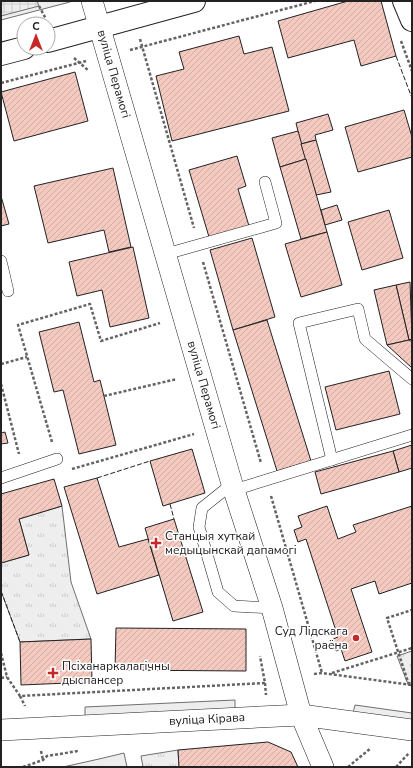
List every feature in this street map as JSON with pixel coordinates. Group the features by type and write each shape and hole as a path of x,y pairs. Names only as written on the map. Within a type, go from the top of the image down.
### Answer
{"main road":[{"path":"56,39 194,1"},
{"path":"404,1 412,20"},
{"path":"1,54 16,50"}],"street":[{"name":"вуліца Перамогі","path":"92,1 233,487 272,608 301,715 323,767"},
{"name":"вуліца Кірава","path":"1,730 301,715 412,730"}],"lane":[{"path":"166,254 276,223 265,182"},
{"path":"1,261 8,291"},
{"path":"332,460 299,323 358,309 365,339 412,379"},
{"path":"272,608 234,606 218,592 199,527 202,508 233,487 266,480 412,436"},
{"path":"1,478 57,459"}],"path":[{"path":"1,83 315,1"},
{"path":"138,16 141,47 322,673"},
{"path":"160,323 101,341 90,304 18,325 61,472 195,434"},
{"path":"1,364 28,356"},
{"path":"104,396 177,379"},
{"path":"1,384 23,470"},
{"path":"409,685 387,618 412,610"},
{"path":"329,674 412,648"},
{"path":"1,653 7,677 20,696 265,683"},
{"path":"1,678 7,677"},
{"path":"348,767 372,747 378,747"},
{"path":"403,751 411,753"},
{"path":"396,767 411,753"},
{"path":"23,767 43,760"}],"green space":[{"path":"1,1 70,2 16,16 1,20"},
{"path":"62,506 71,582 91,639 20,642 1,591 1,563 29,555 19,519"},
{"path":"412,651 412,683 407,682 397,656"},
{"path":"178,750 179,767 143,767 141,756"}],"shaded area":[{"path":"1,1 37,1 39,6 1,16"},
{"path":"235,700 235,718 85,726 85,707"},
{"path":"355,705 412,713 412,730 351,721"},
{"path":"124,753 127,767 63,767 99,759"}],"building":[{"path":"348,1 381,1 396,56 361,66 354,40 288,58 278,21"},
{"path":"239,36 244,54 272,47 289,111 172,141 156,76 184,69 179,52"},
{"path":"75,72 88,121 14,141 1,92"},
{"path":"404,110 412,137 412,157 358,172 345,127"},
{"path":"328,114 333,130 315,135 316,140 301,144 296,123"},
{"path":"298,131 306,159 280,167 272,138"},
{"path":"316,140 331,192 316,195 301,144"},
{"path":"237,156 246,186 238,189 249,226 209,237 189,170"},
{"path":"306,159 327,232 301,239 280,167"},
{"path":"113,168 131,247 109,252 104,230 48,243 34,186"},
{"path":"1,196 9,224 1,226"},
{"path":"337,205 342,220 325,225 321,210"},
{"path":"389,210 403,258 362,270 348,222"},
{"path":"327,232 342,285 301,297 285,244"},
{"path":"252,238 275,317 233,330 210,250"},
{"path":"133,247 149,318 110,327 102,290 77,296 69,262"},
{"path":"410,282 412,339 409,340 396,285"},
{"path":"396,285 409,340 387,345 374,290"},
{"path":"267,320 311,461 277,471 233,330"},
{"path":"79,322 94,382 100,380 116,445 79,454 63,390 54,392 39,332"},
{"path":"409,340 412,342 412,368 387,345"},
{"path":"389,371 400,414 336,430 325,387"},
{"path":"5,432 8,443 1,444 1,433"},
{"path":"412,445 412,468 399,472 393,451"},
{"path":"192,449 205,493 163,506 150,461"},
{"path":"393,451 399,472 321,494 315,472"},
{"path":"97,478 119,547 148,539 159,575 97,594 64,487"},
{"path":"54,479 62,506 19,519 29,555 1,563 1,494"},
{"path":"327,506 338,539 356,532 353,525 412,506 412,583 379,594 375,581 351,589 372,652 345,661 341,649 336,651 333,639 338,637 306,539 298,542 294,530 302,527 298,516"},
{"path":"174,519 203,612 173,621 145,528"},
{"path":"116,628 246,629 246,671 115,670"},
{"path":"91,639 92,682 21,685 20,642"},
{"path":"268,742 291,752 298,767 179,767 178,750"}],"fence":[{"path":"396,56 412,98"},
{"path":"97,478 150,461"},
{"path":"170,504 174,519"},
{"path":"1,591 20,642"}],"place":[{"name":"Станцыя хуткай медыцынскай дапамогі","path":"156,543"},
{"name":"Суд Лідскага раёна","path":"356,638"},
{"name":"Псіханаркалагічны дыспансер","path":"53,673"}]}
